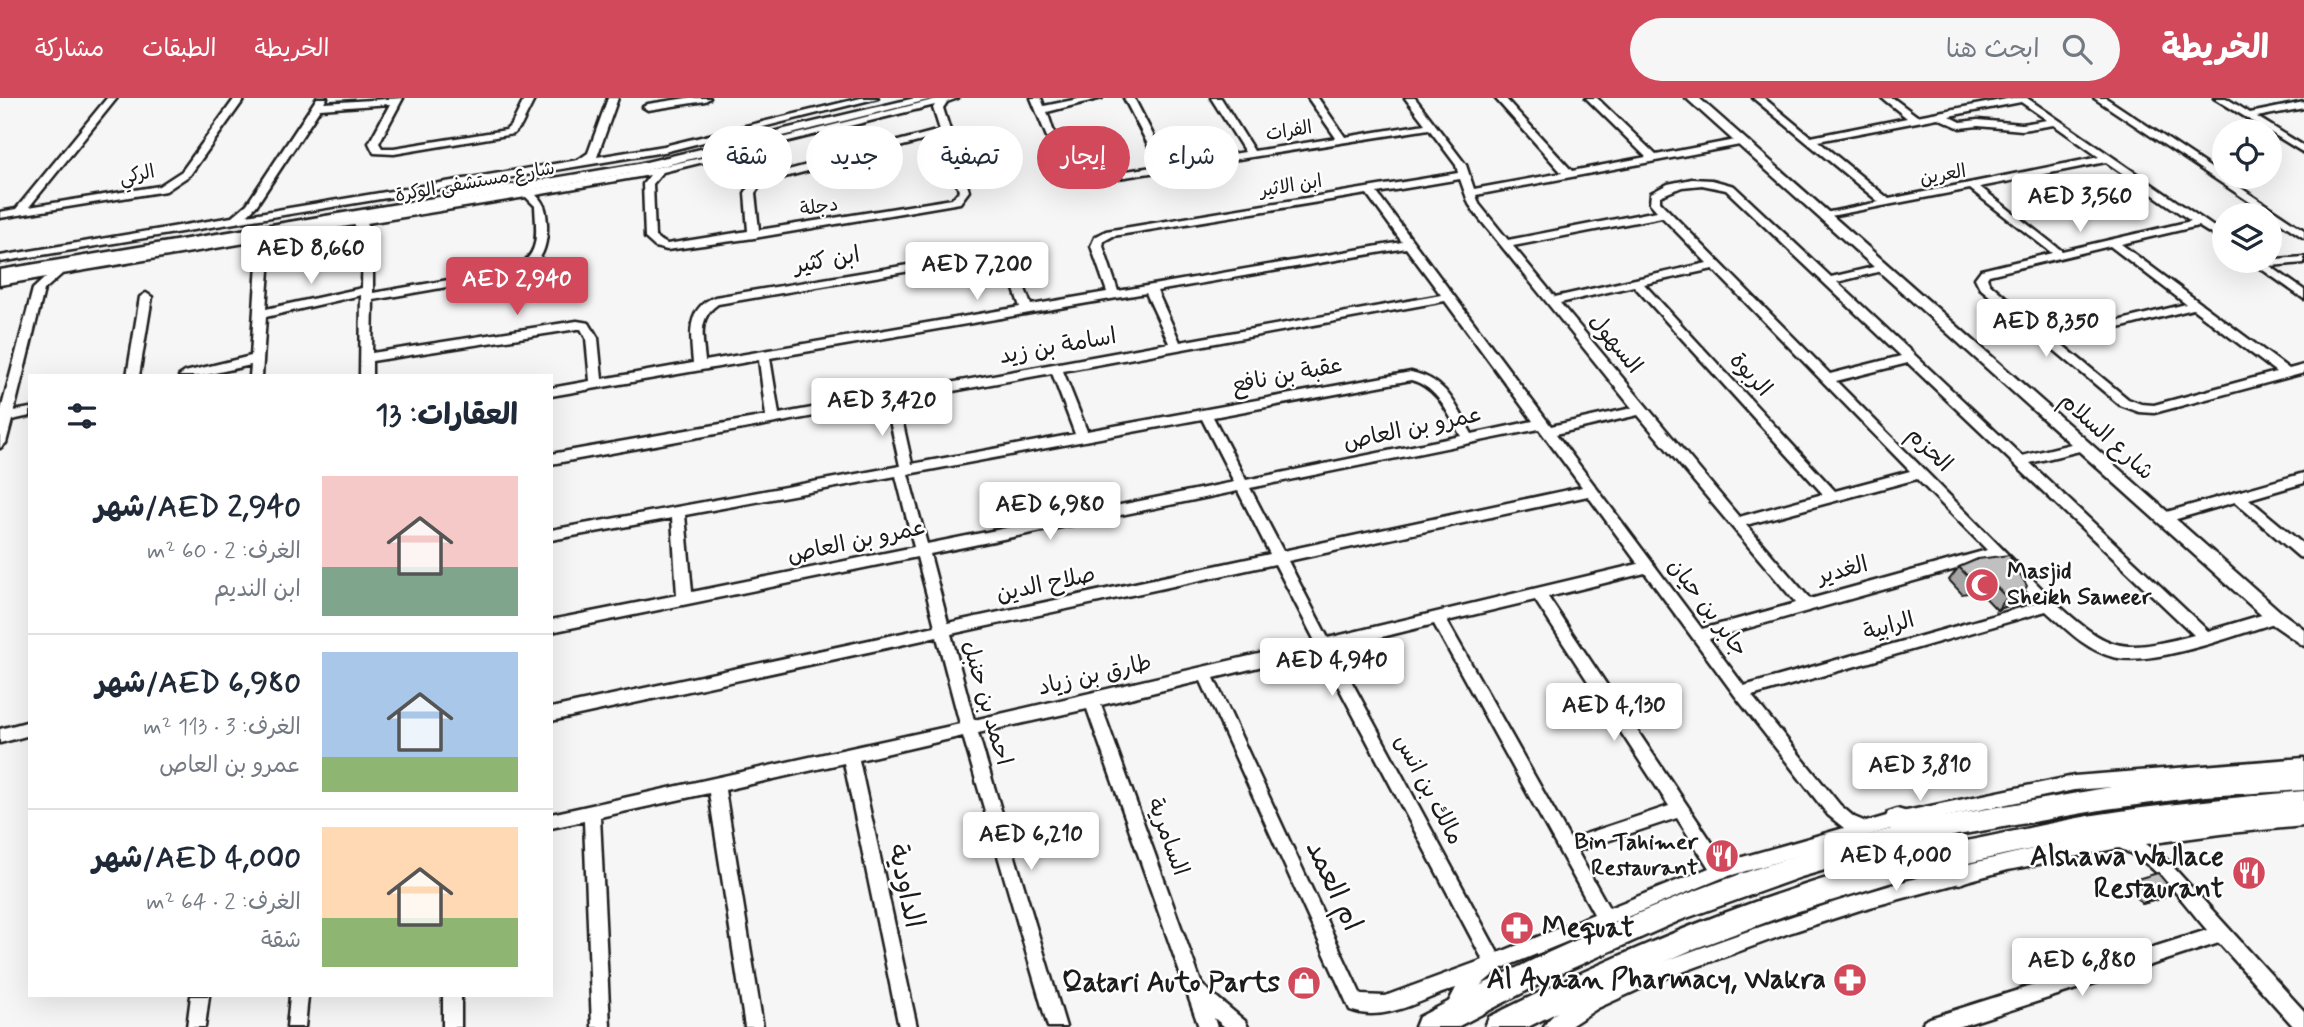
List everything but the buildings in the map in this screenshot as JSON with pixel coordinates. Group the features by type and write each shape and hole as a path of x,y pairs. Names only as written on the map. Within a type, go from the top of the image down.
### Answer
{"main road":[{"path":"1440,1021 1541,969 1616,935 1734,889 1931,830 2162,790 2304,779"},
{"path":"1499,1027 1619,967 1751,914 1852,880 1928,860 2104,823 2178,813 2304,803"},
{"path":"1897,820 1931,830"},
{"path":"1928,860 1960,872"}],"street":[{"path":"19,212 111,98"},
{"name":"الركي","path":"0,215 162,189 186,173 240,98"},
{"path":"398,100 374,143 378,151 394,151 509,132 516,127 530,98"},
{"path":"560,171 583,162 595,150 613,98"},
{"name":"شارع مستشفى الوكرة","path":"0,258 664,149 873,98"},
{"name":"شارع مستشفى الوكرة","path":"0,265 627,160 892,98"},
{"name":"الفرات","path":"1036,98 1065,169 1077,178 1100,179 1144,172"},
{"path":"1041,110 1097,98"},
{"path":"1129,98 1144,127"},
{"path":"1216,98 1251,154"},
{"path":"1313,98 1342,140"},
{"name":"السهول","path":"1410,98 1461,165 1474,204 1641,410 1806,605"},
{"path":"1500,98 1569,174"},
{"path":"1591,98 1653,158"},
{"name":"شارع السلام","path":"1692,98 2163,518 2275,617 2304,639"},
{"path":"1758,98 1886,203"},
{"path":"1887,98 1915,120"},
{"path":"1809,140 2022,98 2212,230"},
{"path":"2099,98 2304,234"},
{"path":"2219,98 2304,150"},
{"path":"648,107 700,99"},
{"path":"918,107 939,113 942,99"},
{"name":"شارع مستشفى الوكرة","path":"0,281 630,176 942,99"},
{"name":"شارع مستشفى الوكرة","path":"0,274 672,162 942,99"},
{"path":"214,229 234,220 251,206 319,102 398,100"},
{"path":"2249,116 2304,105"},
{"name":"دجلة","path":"939,113 942,126"},
{"path":"1940,115 1956,124 2022,127 2055,122"},
{"name":"الفرات","path":"1239,156 1431,126"},
{"path":"754,236 750,193 758,181 917,139"},
{"path":"1470,193 1740,142"},
{"path":"595,150 602,156 627,160"},
{"name":"العرين","path":"1824,216 1974,188 2108,158"},
{"path":"608,173 630,176 648,184 658,170 672,162"},
{"name":"ابن الاثير","path":"1114,295 1097,246 1099,239 1110,233 1465,175"},
{"path":"1664,213 1655,203 1655,195 1663,189 1706,181 1718,182 1730,188 2205,637"},
{"name":"دجلة","path":"648,184 650,238 659,245 677,247 956,201 961,196 962,189"},
{"path":"262,314 368,293 516,272 528,267 540,252 540,205 544,198 559,187"},
{"path":"1974,188 2061,255"},
{"name":"جابر بن حيان","path":"1370,191 1741,693 1833,810 1848,822 1866,829"},
{"path":"527,192 540,205"},
{"path":"251,206 252,211 264,215"},
{"path":"1506,244 1664,213"},
{"name":"الحزم","path":"1664,213 2049,605 2087,639 2115,652 2135,654 2275,617"},
{"path":"368,233 384,216"},
{"path":"354,221 364,226 368,233 366,374"},
{"path":"2200,222 1985,272 1981,278 1984,285 2124,402 2139,408 2154,409 2304,369"},
{"path":"264,248 273,238 304,225"},
{"path":"251,239 263,243 264,248 262,314 256,374"},
{"path":"2113,243 2287,374"},
{"path":"553,393 1409,244"},
{"name":"ابن كثير","path":"699,366 696,318 702,308 729,299 986,255 1001,256 1010,261 1027,310"},
{"path":"2282,261 2304,260"},
{"path":"1552,300 1714,265"},
{"path":"1827,281 1882,268"},
{"path":"0,443 4,417 38,289 60,271"},
{"path":"2273,273 2304,295"},
{"path":"28,277 38,289"},
{"name":"الربوة","path":"1637,283 1832,496"},
{"path":"1150,289 1177,347"},
{"path":"133,374 146,297"},
{"name":"اسامة بن زيد","path":"553,459 1448,298"},
{"path":"2051,341 2195,305"},
{"path":"367,358 577,325 586,326 592,338 596,385"},
{"path":"764,356 773,419"},
{"path":"1826,379 1910,358"},
{"path":"193,374 257,359"},
{"path":"1056,368 1082,436"},
{"name":"عقبة بن نافع","path":"553,535 1411,376 1423,377 1437,385 1469,439"},
{"name":"احمد بن حنبل","path":"891,398 921,551 969,729 1057,1027"},
{"path":"1545,428 1641,410"},
{"path":"4,417 28,412"},
{"name":"مالك بن انس","path":"1206,415 1487,968"},
{"name":"عمرو بن العاص","path":"553,626 1469,439 1545,428"},
{"path":"2020,461 2083,446"},
{"path":"1736,523 1920,473"},
{"path":"2163,518 2304,478"},
{"name":"صلاح الدين","path":"553,715 1591,490"},
{"path":"2238,497 2304,553"},
{"path":"678,511 685,599"},
{"name":"الغدير","path":"1699,636 1999,552"},
{"name":"طارق بن زياد","path":"553,821 1092,701 1648,567"},
{"path":"1538,593 1721,870"},
{"name":"الرابية","path":"1741,693 2049,605"},
{"path":"1438,618 1604,916"},
{"name":"ام العمد","path":"1205,674 1356,1004 1385,1005 1487,968"},
{"name":"السامرية","path":"1092,701 1208,1027"},
{"path":"0,736 28,729"},
{"name":"الداودية","path":"850,755 908,1027"},
{"path":"1440,1021 1463,989 1487,968 1604,916 1721,870 1897,820 2074,783 2304,765"},
{"path":"716,786 754,1027"},
{"path":"1567,847 1679,810"},
{"path":"1828,840 1835,827 1833,810"},
{"path":"592,813 601,1027"},
{"path":"1553,1027 1572,1012 1642,979 1765,932 1960,872 2162,832 2304,820"},
{"path":"2158,862 2155,845 2162,832"},
{"path":"2116,840 2138,848 2158,862 2304,1025"},
{"path":"1930,1027 2223,933"},
{"path":"1195,990 1239,1027"},
{"path":"197,1027 200,997"},
{"path":"296,1027 299,997"},
{"path":"452,997 452,1027"}],"place":[{"name":"Masjid Sheikh Sameer","path":"1982,585"},
{"name":"Bin Tahimer Restaurant","path":"1722,856"},
{"name":"Alshawa Wallace Restaurant","path":"2249,873"},
{"name":"Mequat","path":"1517,928"},
{"name":"Al Ayaan Pharmacy, Wakra","path":"1850,980"},
{"name":"Qatari Auto Parts","path":"1304,983"}]}
